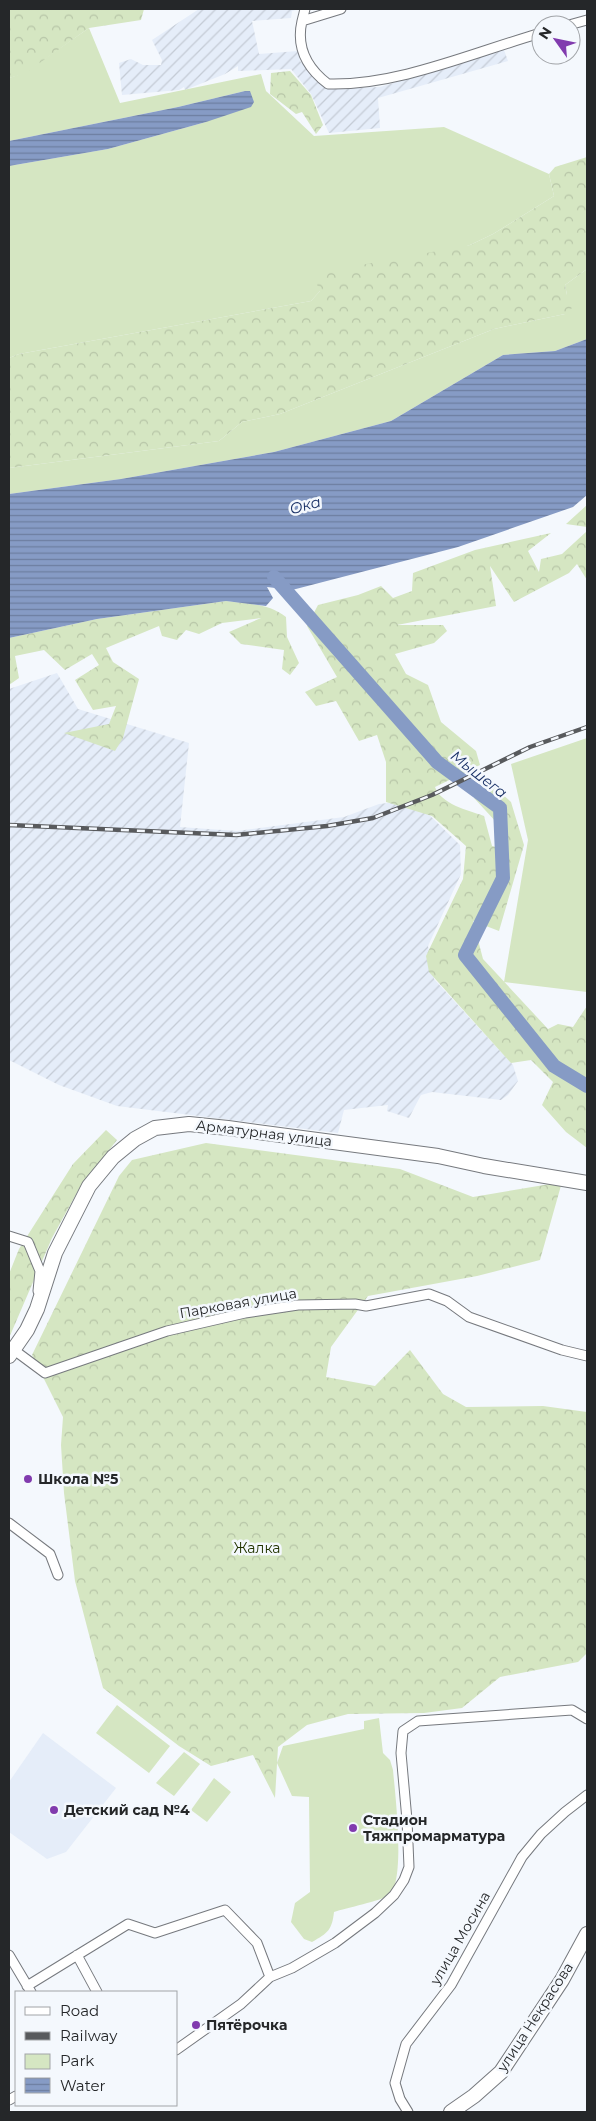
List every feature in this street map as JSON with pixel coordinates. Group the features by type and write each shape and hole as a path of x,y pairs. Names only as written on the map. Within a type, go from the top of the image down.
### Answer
{"street":[{"path":"305,9 299,36 301,49 313,71 328,84 350,85 382,80 418,71 531,36"},
{"path":"302,21 341,9"},
{"name":"Арматурная улица","path":"11,1353 37,1309 55,1253 89,1186 113,1157 135,1139 155,1128 189,1124 228,1128 438,1156 484,1166 587,1183"},
{"path":"9,1236 28,1242 40,1270 37,1309"},
{"name":"Парковая улица","path":"11,1353 45,1373 167,1331 245,1313 298,1305 355,1304 366,1306 429,1294 447,1300 469,1317 562,1350 587,1356"},
{"path":"9,1523 50,1554 58,1575"},
{"path":"178,2049 241,2004 270,1977 292,1968 336,1943 375,1913 394,1895 404,1880 408,1867 407,1820 401,1753 404,1731 418,1721 572,1710 587,1719"},
{"name":"улица Мосина","path":"408,2112 400,2099 395,2083 406,2044 451,1985 522,1857 541,1834 587,1795"},
{"path":"9,1955 29,1989 77,1955 128,1924 155,1933 225,1910 257,1943 270,1977"},
{"name":"улица Некрасова","path":"451,2112 474,2096 501,2072 562,1980 587,1934"},
{"path":"77,1955 97,1991"}],"shaded area":[{"path":"199,9 299,9 292,11 291,18 252,21 259,54 298,51 300,61 327,89 380,87 504,50 508,61 378,98 380,128 329,133 311,94 291,69 238,71 238,66 225,74 185,90 184,87 179,90 122,95 119,63 131,59 143,65 161,65 162,60 152,40"},
{"path":"57,673 78,709 189,743 180,827 237,831 344,817 379,804 414,800 460,845 461,874 428,946 434,979 513,1065 518,1081 508,1095 501,1100 432,1092 421,1095 409,1118 387,1111 388,1105 344,1110 338,1133 117,1106 59,1085 9,1060 9,689"},
{"name":"Детский сад №4","path":"43,1733 116,1788 66,1852 47,1859 9,1832 9,1782"}],"green space":[{"path":"9,9 144,9 141,20 89,28 24,74 9,78"},
{"path":"89,28 120,103 261,74 266,91 314,136 444,127 549,174 554,196 493,234 470,245 320,291 311,301 19,354 9,358 9,166 108,149 206,122 245,91 178,107 9,141 9,78 24,73"},
{"path":"290,71 311,95 323,125 316,134 302,112 296,114 270,94 271,73"},
{"path":"587,157 587,269 565,285 567,295 579,302 565,314 494,329 280,414 242,422 219,441 9,468 9,358 19,354 311,301 320,291 314,278 328,271 470,245 493,234 554,196 549,174 555,167"},
{"path":"587,269 587,339 555,351 503,355 391,421 274,452 121,479 9,494 9,468 219,441 242,422 280,414 494,329 565,314 567,295 565,285"},
{"path":"587,505 587,527 566,524"},
{"path":"587,531 587,580 577,564 569,573 514,602 490,566 496,606 397,625 443,625 447,631 434,643 395,654 406,674 428,685 441,722 476,751 480,765 435,787 438,793 455,806 484,816 492,846 501,848 497,823 474,798 491,784 511,802 524,845 499,931 473,921 483,959 548,1029 558,1024 573,1027 587,1006 587,1148 566,1132 542,1105 553,1082 531,1060 511,1063 429,972 426,956 463,879 466,846 432,816 386,802 386,762 377,735 359,741 336,701 316,706 305,692 337,677 307,626 318,605 358,595 381,586 393,598 412,591 413,573 475,550 551,533 528,551 539,572 541,559 562,554"},
{"path":"226,601 265,607 279,612 286,617 287,637 299,663 290,675 282,669 284,650 241,644 229,632 261,618 222,623 199,634 186,630 177,640 162,636 159,626 106,648 113,662 139,679 123,738 115,751 64,733 109,724 116,706 93,710 75,680 99,665 92,654 65,670 44,650 15,656 19,678 9,685 9,638 97,619"},
{"path":"587,738 587,992 504,982 528,840 511,764"},
{"path":"106,1130 117,1140 80,1187 52,1238 9,1338 9,1274 19,1249 73,1164"},
{"name":"Жалка","path":"206,1143 400,1169 473,1197 562,1182 540,1260 477,1276 368,1296 331,1347 326,1377 375,1386 410,1350 443,1394 466,1407 543,1406 587,1412 587,1653 578,1662 500,1677 462,1708 424,1713 348,1714 307,1725 278,1747 275,1798 253,1755 211,1766 179,1746 103,1688 75,1581 64,1493 61,1445 63,1417 32,1355 119,1176 132,1160"},
{"path":"117,1705 170,1746 149,1773 96,1733"},
{"name":"Стадион Тяжпромарматура","path":"379,1718 383,1753 390,1760 393,1770 396,1797 398,1856 394,1887 389,1895 385,1897 334,1912 332,1923 328,1930 312,1942 304,1939 291,1922 295,1903 310,1892 309,1797 292,1796 277,1763 283,1746 364,1729 364,1721"},
{"path":"184,1752 200,1764 174,1796 156,1783"},
{"path":"214,1778 231,1792 207,1822 191,1810"}],"water":[{"path":"250,91 254,102 251,107 206,122 108,149 9,166 9,141 178,107"},
{"name":"Ока","path":"587,339 587,495 573,507 458,547 292,590 267,587 273,598 266,606 226,601 97,619 9,638 9,494 121,479 274,452 391,421 503,355 555,351"}],"waterway":[{"name":"Мышега","path":"274,577 437,762 500,808 503,878 465,955 554,1066 587,1086"}],"railway":[{"path":"9,825 236,835 327,826 373,818 432,795 530,747 587,727"}],"place":[{"name":"Школа №5","path":"28,1479"},
{"name":"Детский сад №4","path":"54,1810"},
{"name":"Стадион Тяжпромарматура","path":"353,1828"},
{"name":"Пятёрочка","path":"196,2025"}]}
